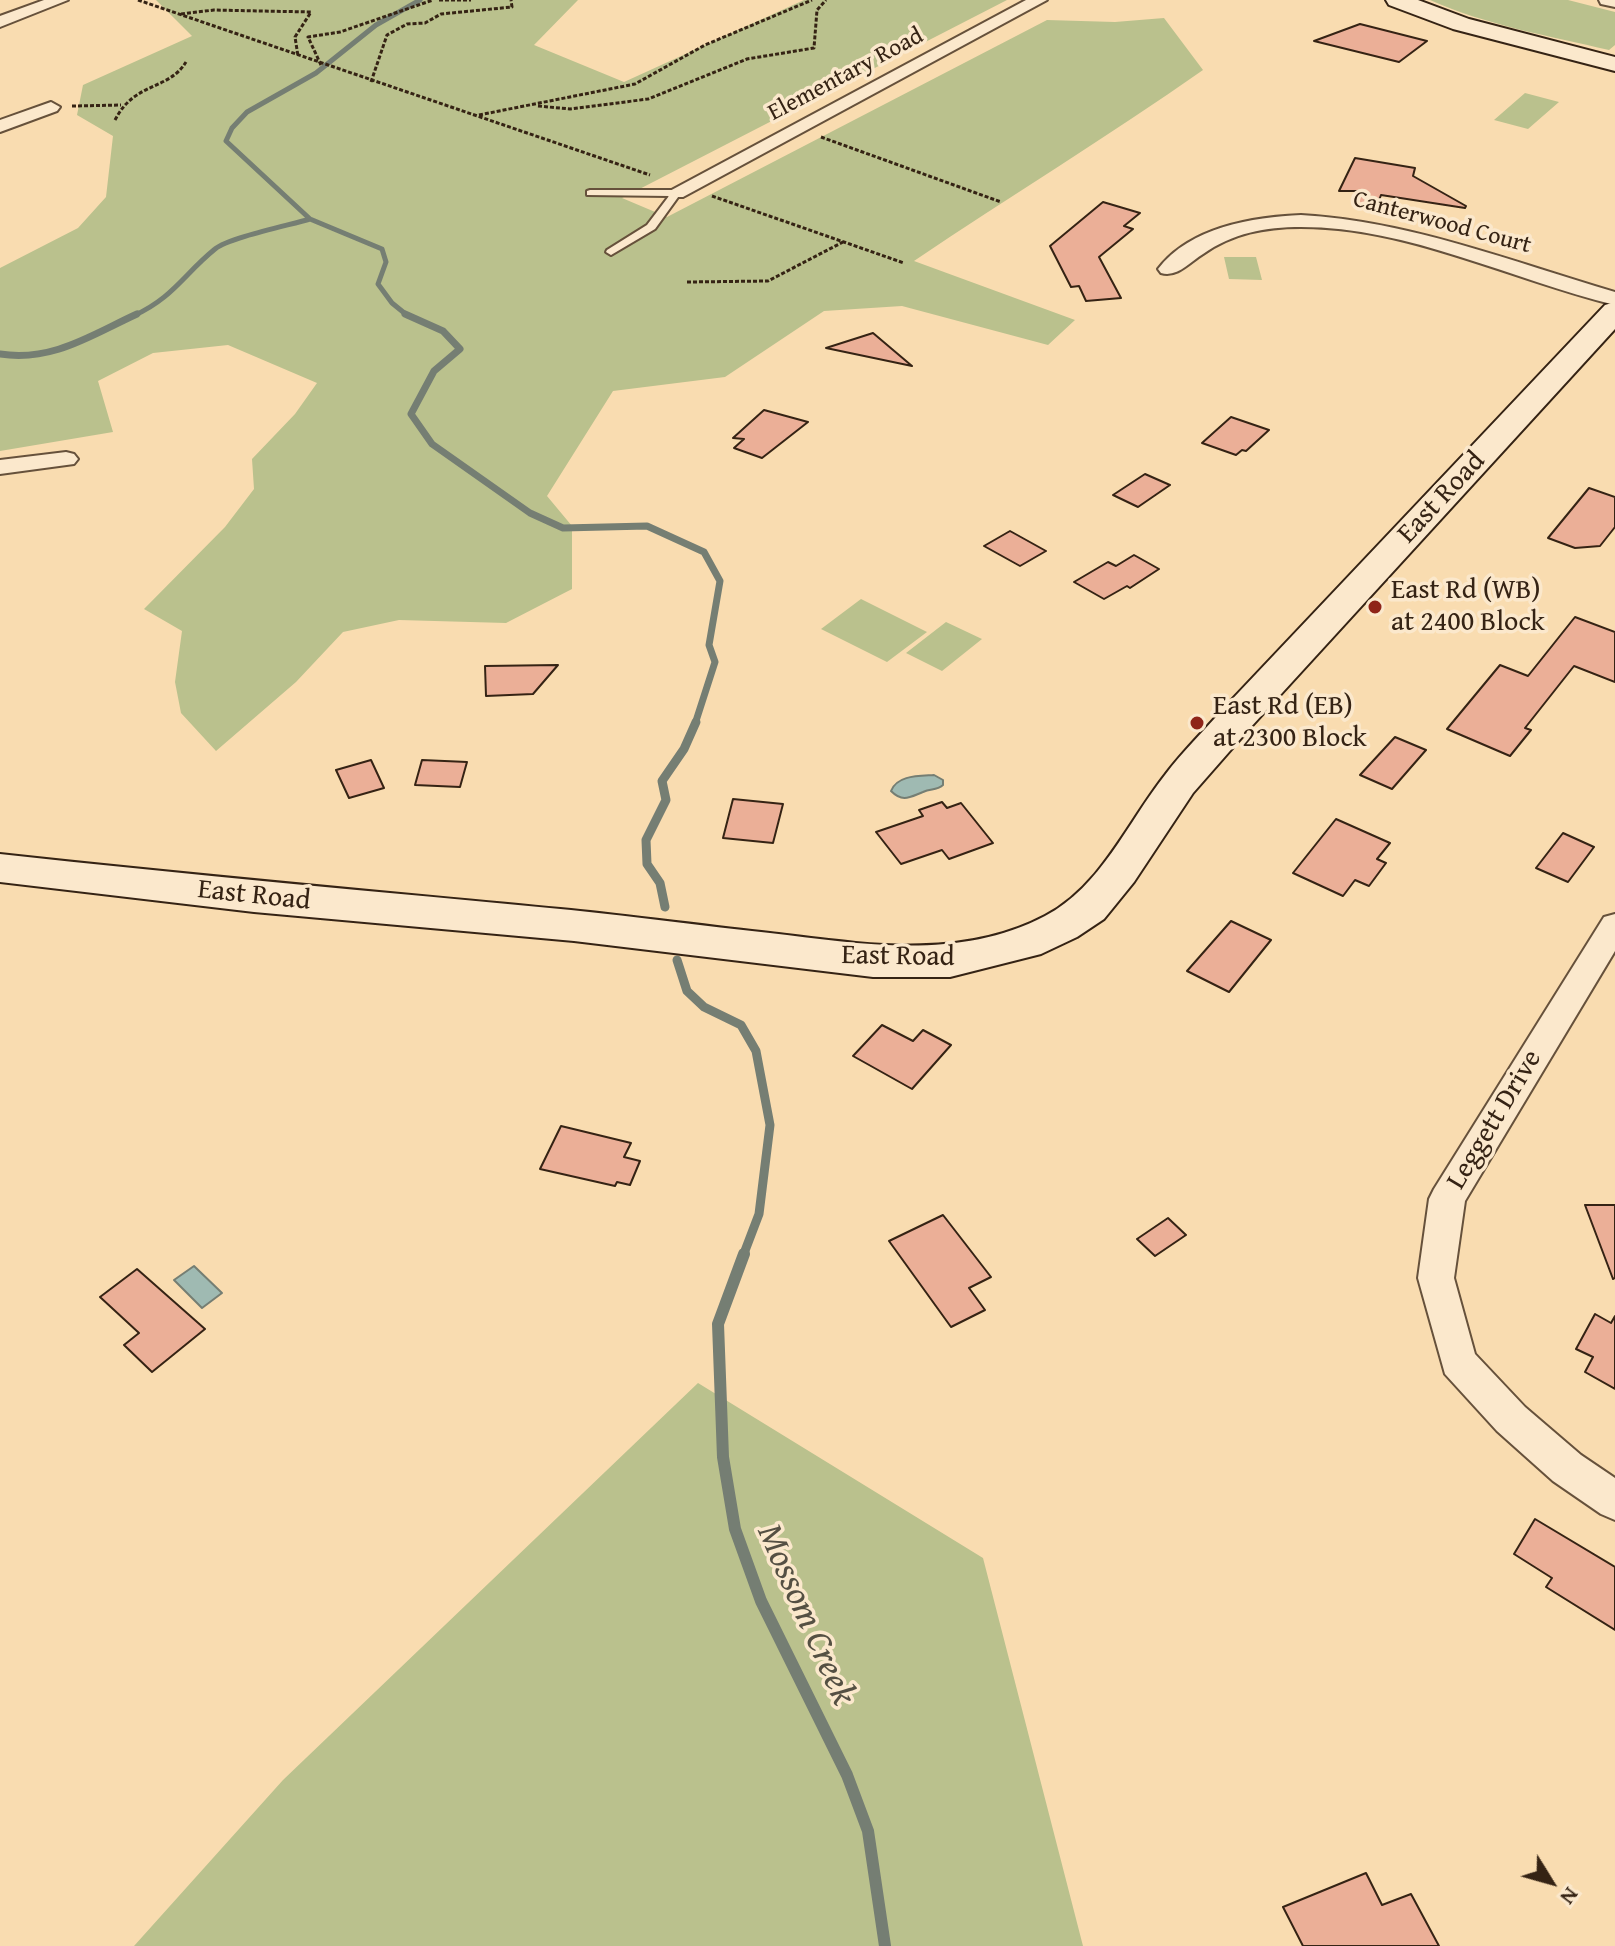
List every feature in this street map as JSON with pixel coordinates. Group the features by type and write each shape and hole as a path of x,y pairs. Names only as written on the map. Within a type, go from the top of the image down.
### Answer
{"main road":[{"path":"1397,0 1461,24 1615,64"},
{"name":"East Road","path":"0,868 254,897 574,926 873,961 950,961 1026,943 1062,926 1089,908 1119,872 1179,784 1236,719 1615,311"}],"street":[{"path":"0,22 60,0"},
{"name":"Elementary Road","path":"676,193 1039,0"},
{"path":"1607,0 1615,2"},
{"path":"2,124 51,107"},
{"name":"Canterwood Court","path":"1168,269 1207,241 1242,227 1305,220 1336,222 1400,235 1615,299"},
{"path":"0,467 66,459"},
{"name":"Leggett Drive","path":"1615,925 1447,1199 1436,1278 1458,1362 1511,1419 1567,1468 1615,1501"}],"lane":[{"path":"590,193 676,193"},
{"path":"611,252 651,227 676,193"}],"path":[{"path":"138,0 371,82 478,115 635,84 705,45 812,0"},
{"path":"322,65 308,37 340,32 436,0 471,0"},
{"path":"371,82 387,35 407,24 425,23 441,14 512,7 511,0"},
{"path":"529,105 570,109 648,99 747,59 814,48 817,10 826,0"},
{"path":"178,14 214,10 311,12 295,37 298,56"},
{"path":"115,120 121,105 147,85 177,76 186,62"},
{"path":"51,107 121,105"},
{"path":"797,129 1001,202"},
{"path":"687,282 768,281 844,242"}],"green space":[{"path":"156,0 578,0 534,45 624,82 804,0 1007,0 622,198 667,217 1047,20 1115,22 1164,18 1203,70 914,261 1075,320 1048,345 902,306 824,311 725,377 613,391 547,496 572,526 572,589 506,623 399,620 343,632 296,682 216,751 181,713 175,682 182,631 144,609 225,527 254,489 252,459 295,414 317,383 228,345 153,353 98,381 113,432 0,451 0,268 78,228 106,197 113,136 77,115 83,85 192,36"},
{"path":"1430,0 1568,0 1615,12 1615,45 1609,50 1518,29"},
{"path":"1525,93 1559,102 1528,129 1494,120"},
{"path":"1224,257 1256,257 1262,280 1229,279"},
{"path":"861,599 927,632 887,662 821,629"},
{"path":"946,622 982,639 942,671 906,653"},
{"path":"698,1383 983,1558 1083,1946 134,1946 283,1780"}],"water":[{"path":"934,775 943,780 943,785 938,788 907,798 891,791 903,779"},
{"path":"194,1266 222,1293 202,1308 174,1280"}],"building":[{"path":"1360,24 1427,41 1399,62 1314,41"},
{"path":"1355,158 1415,168 1413,176 1466,206 1381,195 1376,208 1354,204 1359,191 1339,191"},
{"path":"1103,202 1140,213 1124,226 1133,229 1099,257 1121,298 1086,301 1079,286 1071,287 1050,246"},
{"path":"873,333 912,366 826,348"},
{"path":"764,410 808,422 762,458 734,448 744,439 733,438"},
{"path":"1231,417 1269,430 1246,451 1242,450 1236,455 1202,443"},
{"path":"1145,474 1170,485 1138,507 1113,495"},
{"path":"1589,488 1615,497 1615,527 1600,546 1575,548 1548,538"},
{"path":"1010,531 1046,551 1020,566 984,546"},
{"path":"1134,555 1159,569 1130,588 1127,586 1104,599 1074,582 1108,562 1116,566"},
{"path":"1575,617 1615,632 1615,682 1574,666 1525,728 1531,730 1510,756 1447,729 1500,665 1528,676"},
{"path":"558,665 533,694 486,696 485,666"},
{"path":"1395,737 1426,750 1392,789 1360,775"},
{"path":"371,760 384,788 349,798 336,770"},
{"path":"422,760 467,762 460,787 415,785"},
{"path":"733,799 783,804 773,843 723,838"},
{"path":"942,802 947,808 961,803 993,843 949,859 942,850 901,864 876,832 923,816 919,810"},
{"path":"1336,819 1390,843 1377,859 1386,863 1369,886 1355,880 1343,896 1293,873"},
{"path":"1563,833 1594,847 1568,882 1536,868"},
{"path":"1231,921 1271,940 1229,992 1187,971"},
{"path":"882,1025 913,1041 923,1030 951,1045 912,1089 853,1056"},
{"path":"561,1126 631,1143 624,1157 640,1161 630,1185 617,1182 615,1186 540,1169"},
{"path":"1585,1205 1615,1205 1613,1279"},
{"path":"943,1215 991,1277 969,1288 985,1310 951,1327 889,1241"},
{"path":"1168,1218 1186,1235 1155,1256 1137,1239"},
{"path":"137,1269 205,1329 152,1372 124,1345 139,1333 100,1297"},
{"path":"1595,1314 1611,1323 1615,1316 1615,1389 1585,1372 1593,1357 1576,1349"},
{"path":"1535,1519 1615,1567 1615,1630 1546,1587 1552,1578 1514,1554"},
{"path":"1366,1873 1382,1905 1411,1894 1439,1946 1303,1946 1283,1907"}],"waterway":[{"name":"Mossom Creek","path":"310,219 226,141 232,128 247,112 316,73 376,25 420,0"},
{"path":"137,314 168,293 222,245 310,219"},
{"name":"Mossom Creek","path":"310,219 382,249 386,262 378,284 392,303 406,315"},
{"path":"0,354 37,354 55,350 137,314"},
{"path":"133,316 137,314"},
{"name":"Mossom Creek","path":"406,315 443,331 460,349 434,371 411,414 432,444 530,513 563,528 647,526 704,552 720,581 709,645 715,662 695,724"},
{"name":"Mossom Creek","path":"665,907 660,883 647,864 646,840 666,800 662,781 684,749 696,722"},
{"name":"Mossom Creek","path":"677,960 687,991 704,1007 741,1025 756,1051 770,1125 759,1214 743,1256"},
{"name":"Mossom Creek","path":"744,1254 718,1324 723,1457 735,1529 761,1601 847,1775 868,1831 885,1946"}],"place":[{"name":"East Rd (WB) at 2400 Block","path":"1375,607"},
{"name":"East Rd (EB) at 2300 Block","path":"1197,723"}]}
